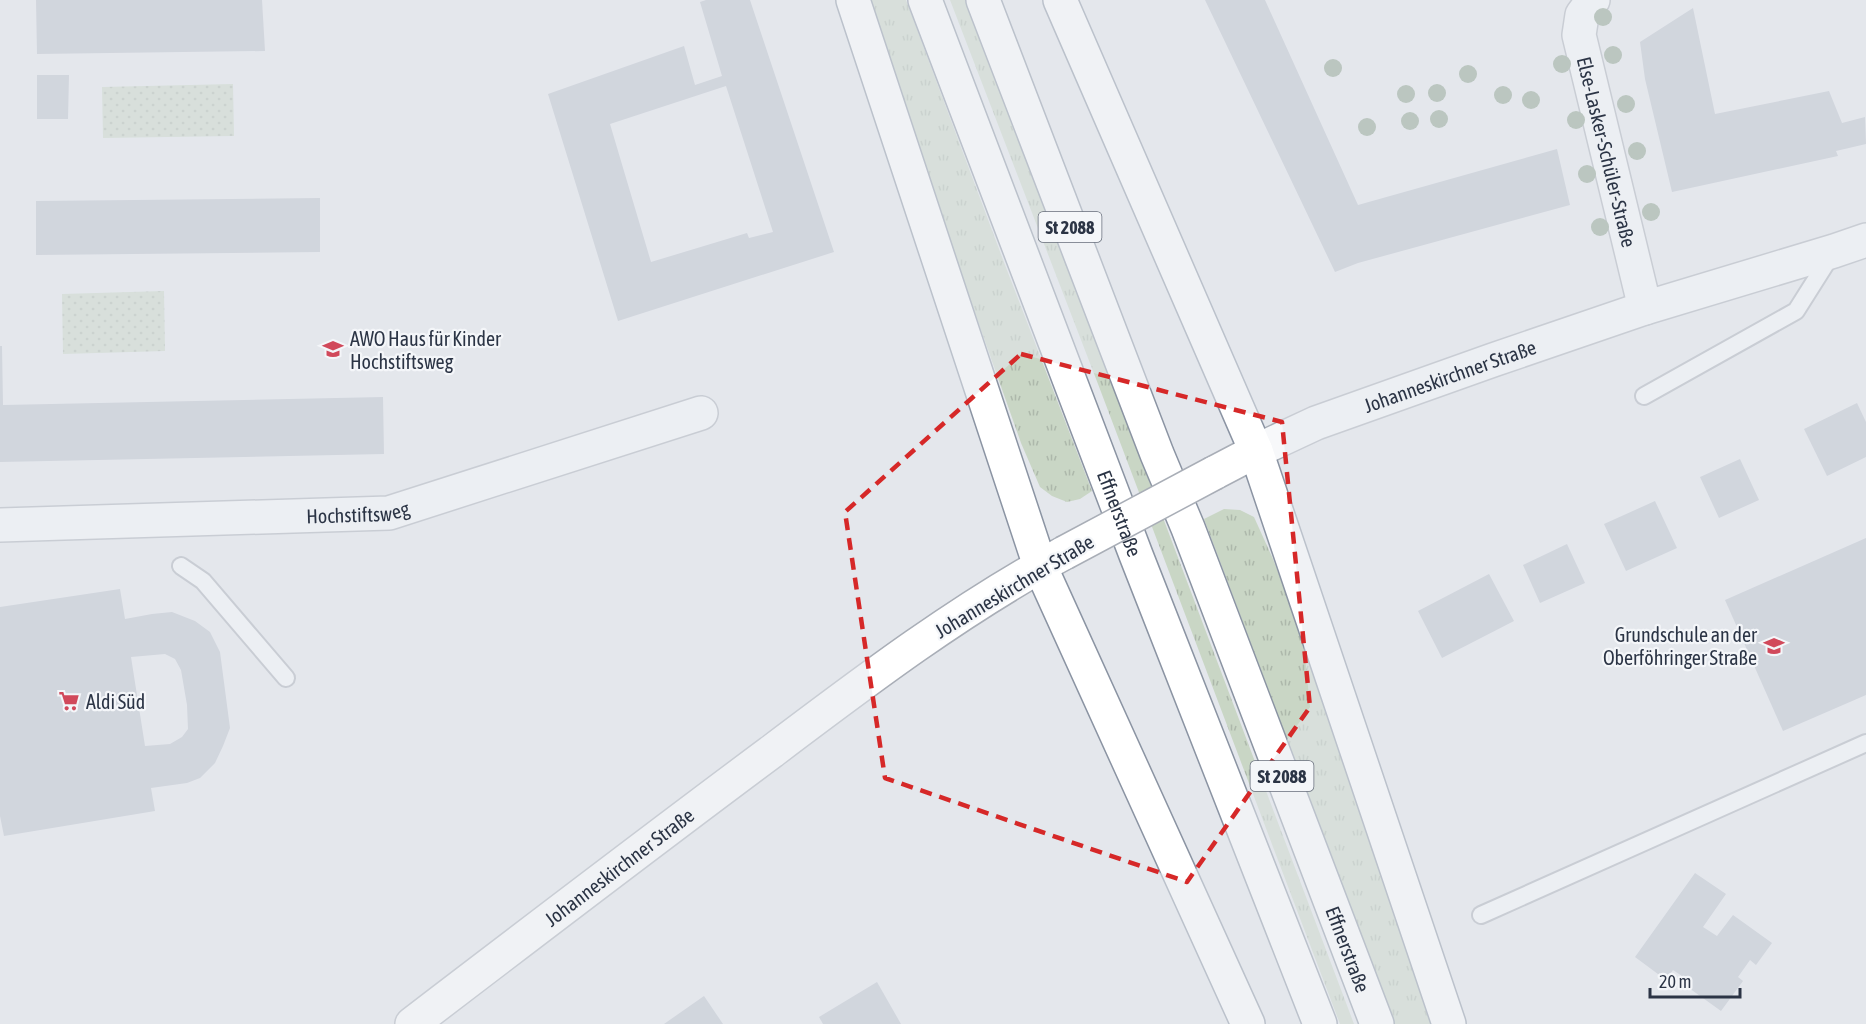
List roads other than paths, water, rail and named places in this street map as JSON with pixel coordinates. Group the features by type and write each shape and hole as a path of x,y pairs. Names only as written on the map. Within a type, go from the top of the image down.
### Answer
{"main road":[{"path":"853,0 1052,560 1248,1024"},
{"name":"Effnerstraße","path":"925,0 1136,555 1320,1024"},
{"name":"Effnerstraße","path":"983,0 1377,1024"},
{"path":"1059,0 1256,451 1449,1024"},
{"name":"Johanneskirchner Straße","path":"412,1024 663,832 881,670 964,614 1052,560 1256,451"}],"street":[{"name":"Else-Lasker-Schüler-Straße","path":"1593,0 1582,15 1580,35 1645,308"},
{"name":"Johanneskirchner Straße","path":"1256,451 1316,423 1493,360 1645,308 1866,240"},
{"name":"Hochstiftsweg","path":"0,525 389,513 701,413"}],"lane":[{"path":"1644,396 1796,311 1834,251"},
{"path":"181,566 203,581 285,678"},
{"path":"1480,915 1866,743"}],"place":[{"name":"AWO Haus für Kinder Hochstiftsweg","path":"333,349"},
{"name":"Grundschule an der Oberföhringer Straße","path":"1774,646"},
{"name":"Aldi Süd","path":"69,701"}]}
